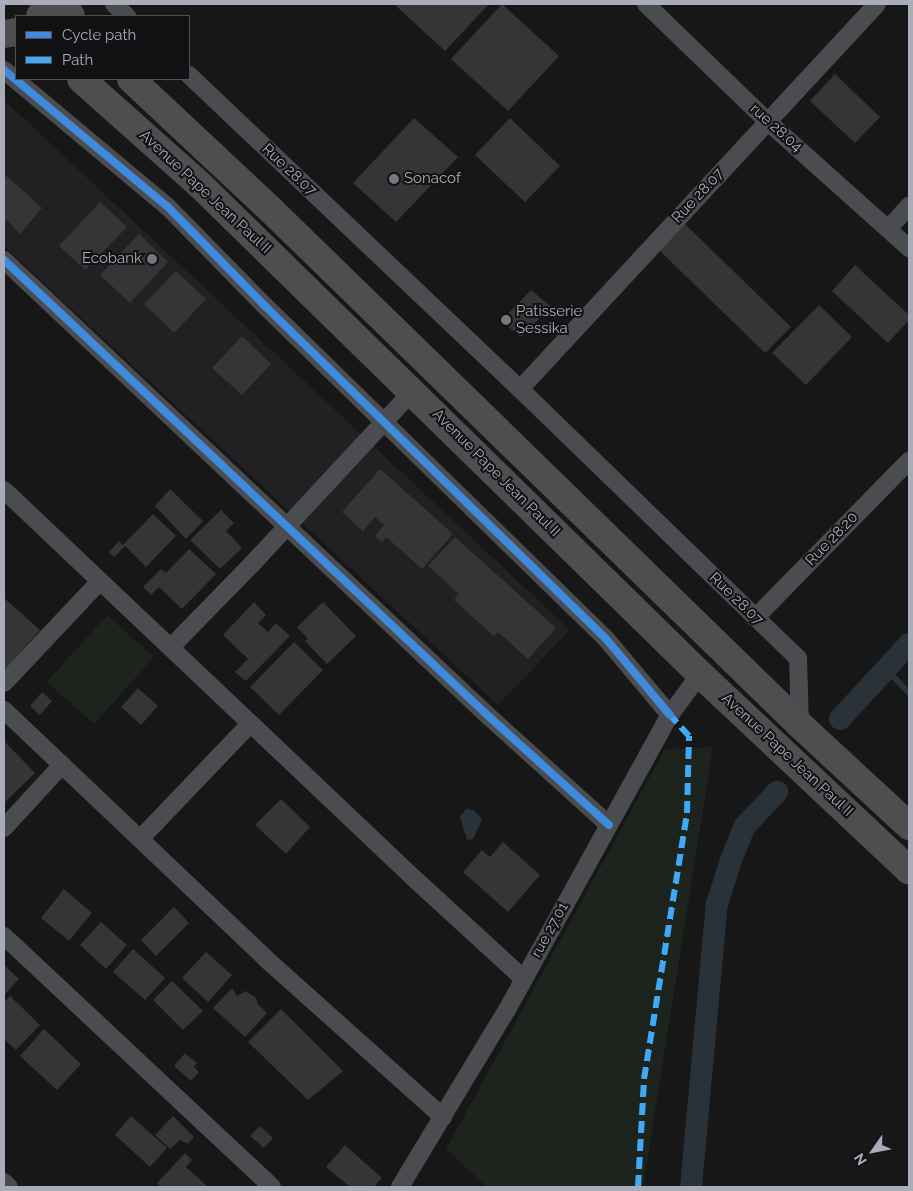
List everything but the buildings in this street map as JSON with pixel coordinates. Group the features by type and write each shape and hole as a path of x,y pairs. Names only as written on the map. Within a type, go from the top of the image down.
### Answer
{"highway":[{"path":"41,15 48,4"},
{"path":"63,4 70,15"},
{"name":"Avenue Pape Jean Paul II","path":"82,80 200,185 413,390 700,674 909,870"},
{"name":"Avenue Pape Jean Paul II","path":"132,80 271,210 800,725 909,826"}],"street":[{"path":"114,4 126,15"},
{"name":"rue 28.04","path":"646,4 767,121 889,228 909,248"},
{"name":"Rue 28.07","path":"520,389 876,4"},
{"path":"4,70 15,79"},
{"name":"Rue 28.07","path":"190,76 520,389 798,658 800,725"},
{"path":"16,80 168,207 265,306 606,640 670,715"},
{"path":"889,228 909,206"},
{"path":"4,260 484,714 609,825"},
{"path":"171,647 287,527 413,390"},
{"name":"Rue 28.20","path":"755,618 909,460"},
{"path":"4,490 250,724 524,979"},
{"path":"4,683 100,582"},
{"name":"rue 27.01","path":"400,1187 524,979 670,715 700,674"},
{"path":"4,710 272,964 443,1117"},
{"path":"141,838 250,724"},
{"path":"4,828 62,765"},
{"path":"4,936 272,1187"},
{"path":"4,1182 9,1187"}],"shaded area":[{"path":"4,100 570,630 498,705 4,246"},
{"path":"107,615 154,657 94,724 47,682"},
{"path":"713,747 643,1187 487,1187 446,1149 665,749"},
{"path":"466,809 474,810 482,820 473,839 467,840 460,817"}],"waterway":[{"path":"840,719 909,644"},
{"path":"886,669 909,693"},
{"path":"691,1187 717,904 731,860 745,826 777,792"}],"marked path":[{"path":"638,1187 644,1079 687,813 689,736 670,715"}],"cycle path":[{"path":"4,70 15,79"},
{"path":"16,80 168,207 265,306 607,640 670,715"},
{"path":"4,260 485,713 609,825"}],"place":[{"name":"Sonacof","path":"394,179"},
{"name":"Ecobank","path":"152,259"},
{"name":"Patisserie Sessika","path":"506,320"}]}
